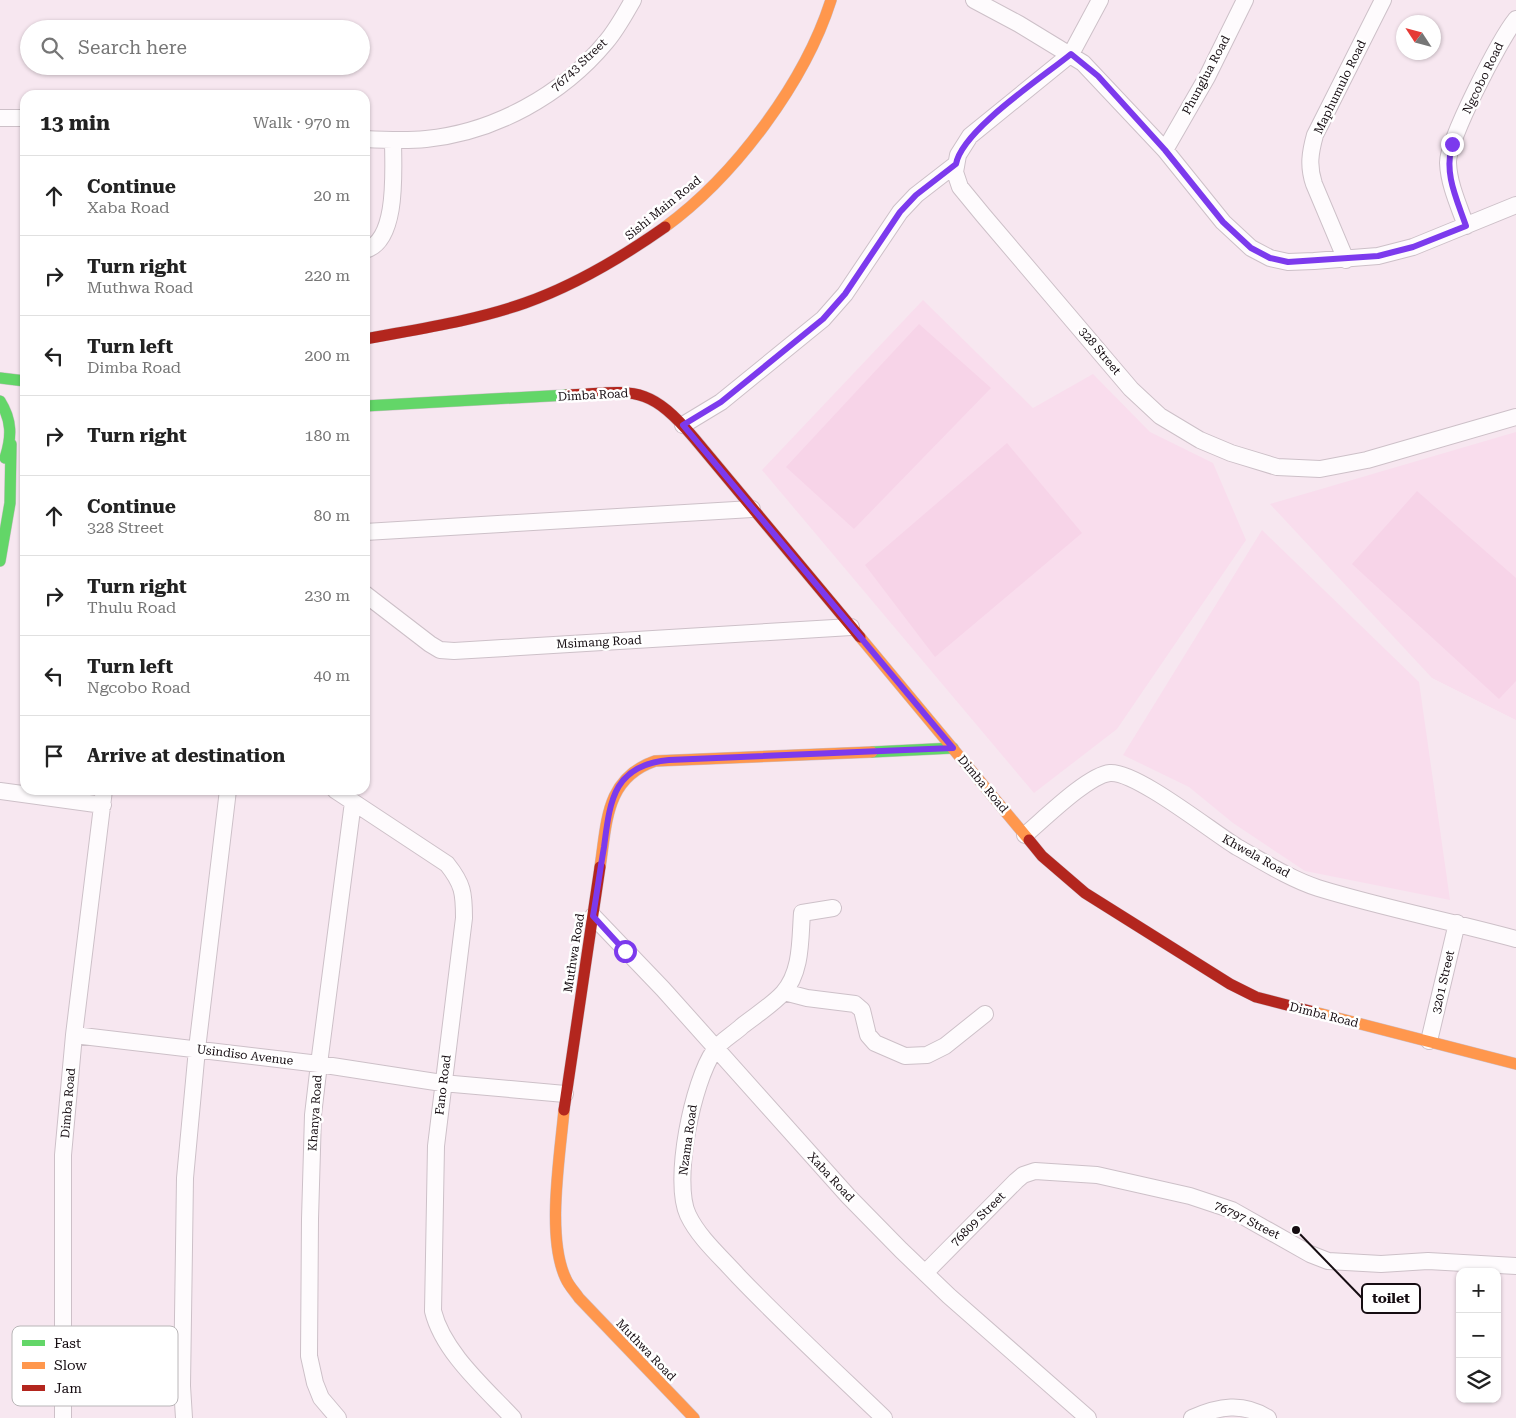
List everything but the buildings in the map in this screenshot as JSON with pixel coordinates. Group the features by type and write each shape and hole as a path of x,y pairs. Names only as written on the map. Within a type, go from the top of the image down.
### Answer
{"street":[{"name":"76743 Street","path":"370,139 426,139 465,132 511,116 560,86 606,42 633,0"},
{"name":"Sishi Main Road","path":"370,337 497,312 553,292 592,274 633,250 679,216 726,174 751,146 782,102 805,62 831,0"},
{"path":"974,0 1071,54 1098,76 1165,150 1223,222 1251,248 1270,258 1288,262 1346,260 1378,256 1413,247 1516,206"},
{"path":"683,425 721,402 823,319 845,294 900,212 916,195 956,164 958,155 970,136 1071,54 1100,0"},
{"name":"Phunglua Road","path":"1165,150 1207,77 1245,0"},
{"name":"Maphumulo Road","path":"1346,260 1314,184 1310,172 1310,157 1315,135 1382,0"},
{"name":"Ngcobo Road","path":"1466,226 1455,194 1448,162 1452,144 1505,33 1516,19"},
{"path":"0,118 20,118"},
{"path":"370,247 378,242 387,228 392,184 393,140"},
{"name":"328 Street","path":"956,164 955,172 960,187 1132,389 1166,421 1230,454 1277,467 1320,468 1367,460 1516,417"},
{"path":"0,378 20,380"},
{"name":"Dimba Road","path":"370,406 632,392 646,394 672,412 1042,856 1085,893 1230,984 1256,997 1516,1064"},
{"path":"0,401 15,425 11,444 0,466"},
{"path":"0,561 11,502 13,479 11,444"},
{"path":"370,532 752,509"},
{"name":"Msimang Road","path":"370,598 430,644 440,650 454,651 851,627"},
{"name":"Muthwa Road","path":"694,1418 600,1321 566,1279 560,1262 556,1236 565,1094 609,809 615,791 626,776 642,765 669,760 953,748"},
{"name":"Khwela Road","path":"1025,835 1088,782 1101,775 1111,773 1135,781 1235,846 1284,873 1317,887 1516,939"},
{"path":"0,791 20,792"},
{"path":"59,795 103,798"},
{"path":"184,1418 182,1386 186,1178 197,1049 227,795"},
{"name":"Fano Road","path":"342,795 447,864 459,879 464,894 464,918 442,1083 436,1146 433,1311 436,1325 449,1348 513,1418"},
{"name":"Dimba Road","path":"63,1326 63,1155 74,1035 103,798"},
{"name":"Khanya Road","path":"338,1418 321,1398 314,1383 309,1356 310,1219 313,1115 318,1064 353,802"},
{"name":"Nzama Road","path":"833,908 802,914 800,951 796,971 784,992 714,1049 703,1071 694,1102 683,1158 683,1199 688,1214 703,1237 764,1303 884,1418"},
{"name":"Xaba Road","path":"593,916 663,989 714,1049 849,1197 925,1273 1088,1418"},
{"name":"3201 Street","path":"1429,1041 1457,923"},
{"path":"784,992 807,998 855,1004 862,1010 868,1035 875,1044 905,1056 927,1055 945,1046 985,1014"},
{"name":"Usindiso Avenue","path":"74,1035 318,1064 442,1083 565,1094"},
{"name":"76809 Street","path":"925,1273 1016,1181 1023,1175 1035,1171"},
{"name":"76797 Street","path":"1035,1171 1097,1175 1210,1202 1232,1210 1310,1254 1328,1261 1381,1264 1428,1262 1516,1266"},
{"path":"1192,1418 1219,1409 1236,1406 1268,1418"}],"shaded area":[{"path":"923,300 1033,408 1093,374 1150,432 1213,463 1246,540 1117,729 1034,793 762,470"},
{"path":"919,324 991,388 854,529 786,467"},
{"path":"1516,432 1516,720 1432,678 1270,504"},
{"path":"1007,443 1082,533 935,657 865,565"},
{"path":"1417,491 1516,578 1516,681 1499,699 1352,564"},
{"path":"1262,530 1419,682 1450,900 1305,871 1233,823 1189,787 1123,755"}],"traffic: fast":[{"path":"0,378 20,380"},
{"path":"370,406 567,395"},
{"path":"0,401 7,415 10,429 5,458"},
{"path":"0,561 10,503 11,444"},
{"path":"872,752 953,748"}],"traffic: slow":[{"path":"665,227 717,182 764,125 786,94 804,63 831,0"},
{"path":"860,637 1029,840"},
{"path":"600,867 607,819 617,790 626,779 639,769 655,761 872,752"},
{"path":"1314,1012 1516,1064"},
{"path":"564,1110 556,1196 556,1220 560,1262 566,1279 579,1298 694,1418"}],"traffic: jam":[{"path":"370,338 466,320 544,296 598,270 665,227"},
{"path":"567,395 624,393 651,399 664,408 694,438 860,637"},
{"path":"1029,840 1042,856 1085,893 1230,984 1256,997 1314,1012"},
{"path":"564,1110 600,867"}],"place":[{"name":"toilet","path":"1296,1230"}],"route":[{"path":"625,951 593,916 609,809 615,791 626,776 642,765 655,761 669,760 953,748 683,425 721,402 823,319 836,306 888,227 916,195 934,179 956,164 958,155 970,136 1071,54 1098,76 1165,150 1223,222 1251,248 1270,258 1288,262 1346,260 1378,256 1413,247 1466,226 1450,176 1448,162 1452,144"}]}
